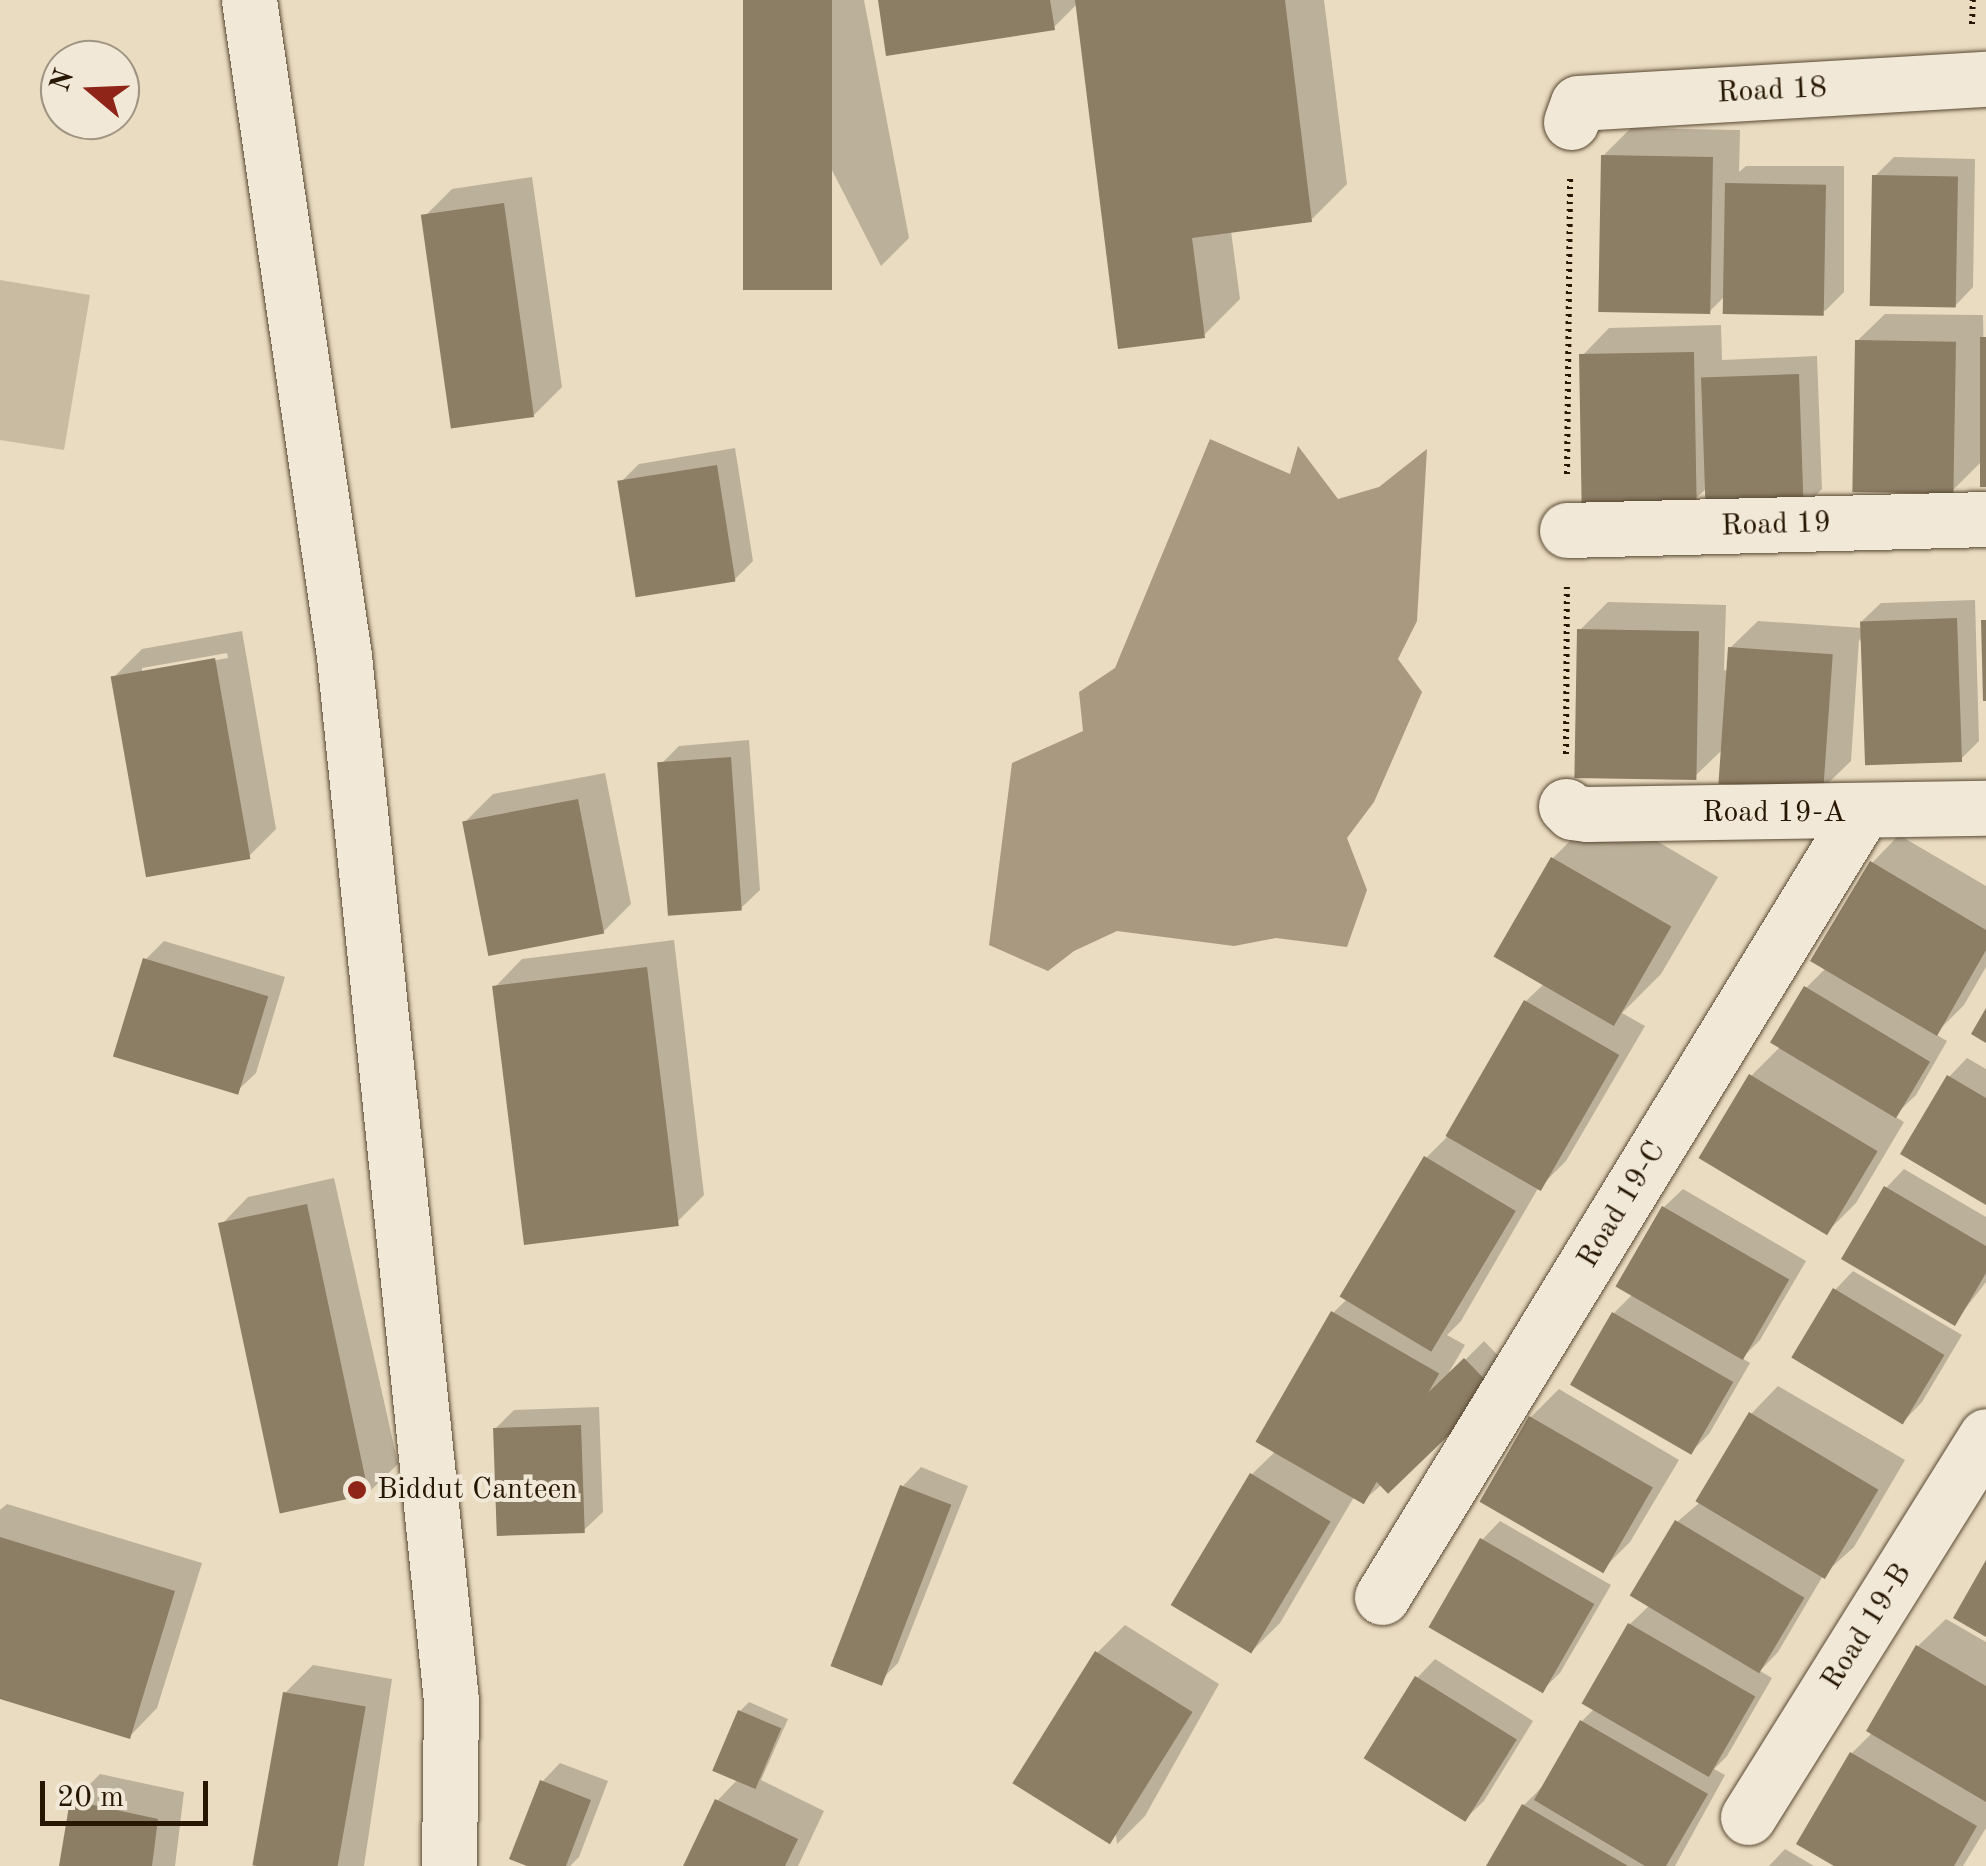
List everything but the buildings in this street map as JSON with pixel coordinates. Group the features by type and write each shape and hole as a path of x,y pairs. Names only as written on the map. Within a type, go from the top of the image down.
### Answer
{"street":[{"path":"250,0 344,656 451,1700 448,1866"},
{"name":"Road 18","path":"1570,122 1578,103 1986,79"},
{"name":"Road 19","path":"1567,530 1986,519"},
{"name":"Road 19-A","path":"1566,806 1572,812 1588,814 1986,808"},
{"name":"Road 19-C","path":"1382,1597 1862,812"},
{"name":"Road 19-B","path":"1748,1817 1986,1436"}],"path":[{"path":"1566,806 1570,122"}],"shaded area":[{"path":"0,280 90,295 64,450 0,440"},
{"path":"1210,439 1290,474 1298,446 1338,499 1379,487 1427,449 1417,621 1398,659 1422,692 1374,802 1347,838 1367,890 1347,947 1276,938 1234,946 1117,931 1074,951 1048,971 989,945 1012,763 1083,731 1079,692 1115,668"}],"place":[{"name":"Biddut Canteen","path":"357,1490"}]}
